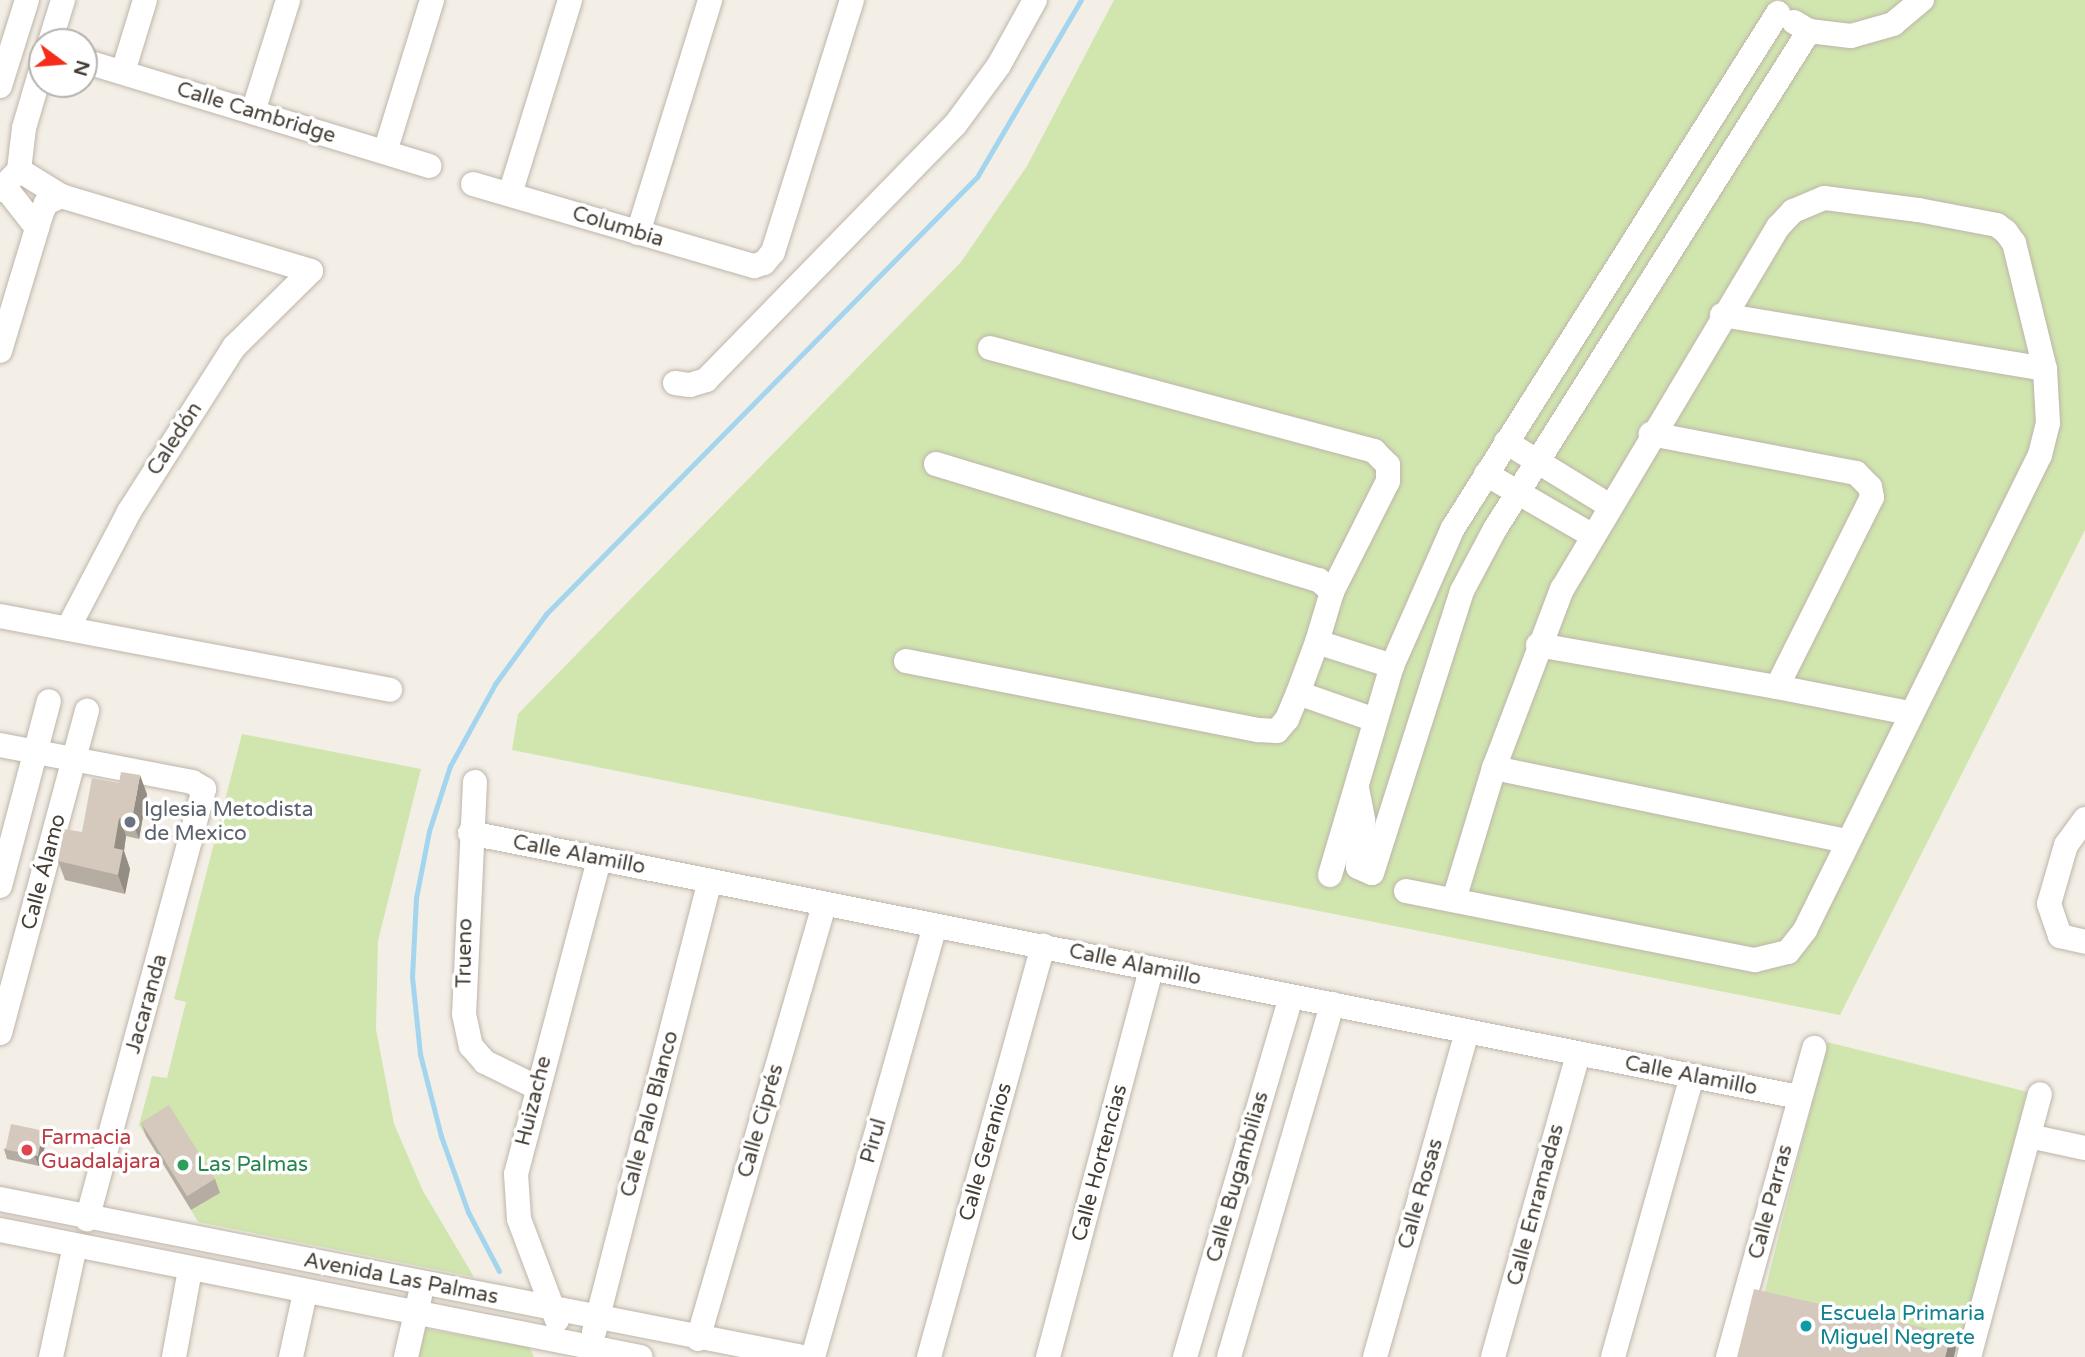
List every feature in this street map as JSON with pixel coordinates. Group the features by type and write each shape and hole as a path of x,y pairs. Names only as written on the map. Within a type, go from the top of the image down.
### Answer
{"street":[{"path":"0,86 27,0"},
{"path":"54,28 63,0"},
{"path":"123,72 145,0"},
{"path":"253,112 288,0"},
{"path":"385,152 432,0"},
{"path":"510,194 570,0"},
{"path":"638,233 710,0"},
{"name":"Columbia","path":"473,184 754,266 764,264 773,252 852,0"},
{"path":"675,383 706,380 955,125 999,65 1035,0"},
{"path":"1330,875 1392,666 1437,563 1486,474 1772,6 1809,30 1851,36 1893,24 1922,0"},
{"path":"1357,788 1363,820 1357,862 1361,871 1372,873 1462,591 1518,492 1809,30"},
{"name":"Calle Cambridge","path":"98,65 429,166"},
{"path":"33,98 8,182 37,228"},
{"path":"0,351 37,228 53,199 8,182"},
{"path":"1406,891 1755,960 1788,953 1805,930 1910,713 2040,455 2048,423 2045,369 2014,243 2006,232 1997,225 1918,210 1824,198 1793,211 1722,315 1562,589 1538,645 1494,768 1454,900"},
{"name":"Caledón","path":"53,199 310,271 234,347 129,512 68,628"},
{"path":"1722,315 2045,369"},
{"path":"906,661 1258,730 1277,731 1287,719 1298,693 1332,592 1388,481 1388,465 1374,452 990,348"},
{"path":"1651,434 1856,473 1870,486 1872,497 1777,687"},
{"path":"1506,442 1610,506"},
{"path":"936,464 1319,579 1332,592"},
{"path":"1486,474 1593,536"},
{"path":"0,616 390,690"},
{"path":"1317,642 1392,666"},
{"path":"1538,645 1910,713"},
{"path":"1298,693 1375,720"},
{"name":"Calle Álamo","path":"0,886 49,701"},
{"name":"Calle Álamo","path":"0,1032 6,990 88,711"},
{"path":"0,746 74,761"},
{"name":"Jacaranda","path":"74,761 192,782 204,789 87,1219"},
{"path":"1494,768 1847,841"},
{"name":"Trueno","path":"475,782 470,833 464,1014 471,1046 485,1062 536,1087"},
{"path":"2085,819 2066,845 2049,904 2060,936 2085,942"},
{"name":"Calle Alamillo","path":"470,833 1799,1097"},
{"name":"Huizache","path":"562,1341 554,1309 519,1219 516,1174 536,1087 599,859"},
{"name":"Calle Palo Blanco","path":"590,1347 710,881"},
{"name":"Calle Ciprés","path":"698,1339 824,904"},
{"name":"Pirul","path":"813,1357 935,926"},
{"name":"Calle Geranios","path":"929,1357 1043,946"},
{"name":"Calle Hortencias","path":"1048,1357 1152,970"},
{"name":"Calle Bugambilias","path":"1185,1357 1291,997"},
{"name":"Calle Bugambilias","path":"1229,1357 1332,1004"},
{"name":"Calle Rosas","path":"1375,1357 1467,1032"},
{"name":"Calle Parras","path":"1728,1357 1814,1048"},
{"name":"Calle Enramadas","path":"1493,1357 1578,1054"},
{"path":"1613,1357 1692,1076"},
{"path":"1969,1357 2040,1094"},
{"path":"2029,1136 2085,1148"},
{"name":"Avenida Las Palmas","path":"0,1199 87,1219 802,1357"},
{"name":"Avenida Las Palmas","path":"0,1230 305,1293 641,1357"},
{"path":"51,1357 75,1246"},
{"path":"174,1357 190,1270"},
{"path":"406,1357 422,1283"},
{"path":"291,1357 305,1293"}],"green space":[{"path":"1114,0 2085,0 2085,530 1840,1015 512,750 518,714 961,262 1027,166"},
{"path":"242,734 421,769 378,941 376,1029 394,1124 423,1191 474,1277 198,1222 191,1210 219,1193 146,1136 139,1125 152,1076 167,1078 186,1002 174,999"},
{"path":"1827,1042 2027,1092 1962,1354 1762,1304"},
{"path":"425,1329 529,1347 534,1357 419,1357"}],"building":[{"path":"121,772 140,775 132,820 119,818 114,848 123,850 118,875 58,861 64,829 82,832 92,778 119,783"},
{"name":"Las Palmas","path":"169,1105 215,1179 187,1196 141,1122"},
{"path":"11,1124 43,1131 38,1156 6,1149"},
{"name":"Escuela Primaria Miguel Negrete","path":"1754,1289 1951,1334 1945,1357 1737,1357"}],"waterway":[{"path":"499,1271 468,1212 441,1136 420,1054 412,977 416,898 429,831 450,766 495,684 546,614 977,177 1081,0"}],"place":[{"name":"Iglesia Metodista de Mexico","path":"130,822"},
{"name":"Farmacia Guadalajara","path":"27,1150"},
{"name":"Las Palmas","path":"183,1165"},
{"name":"Escuela Primaria Miguel Negrete","path":"1806,1326"}]}
